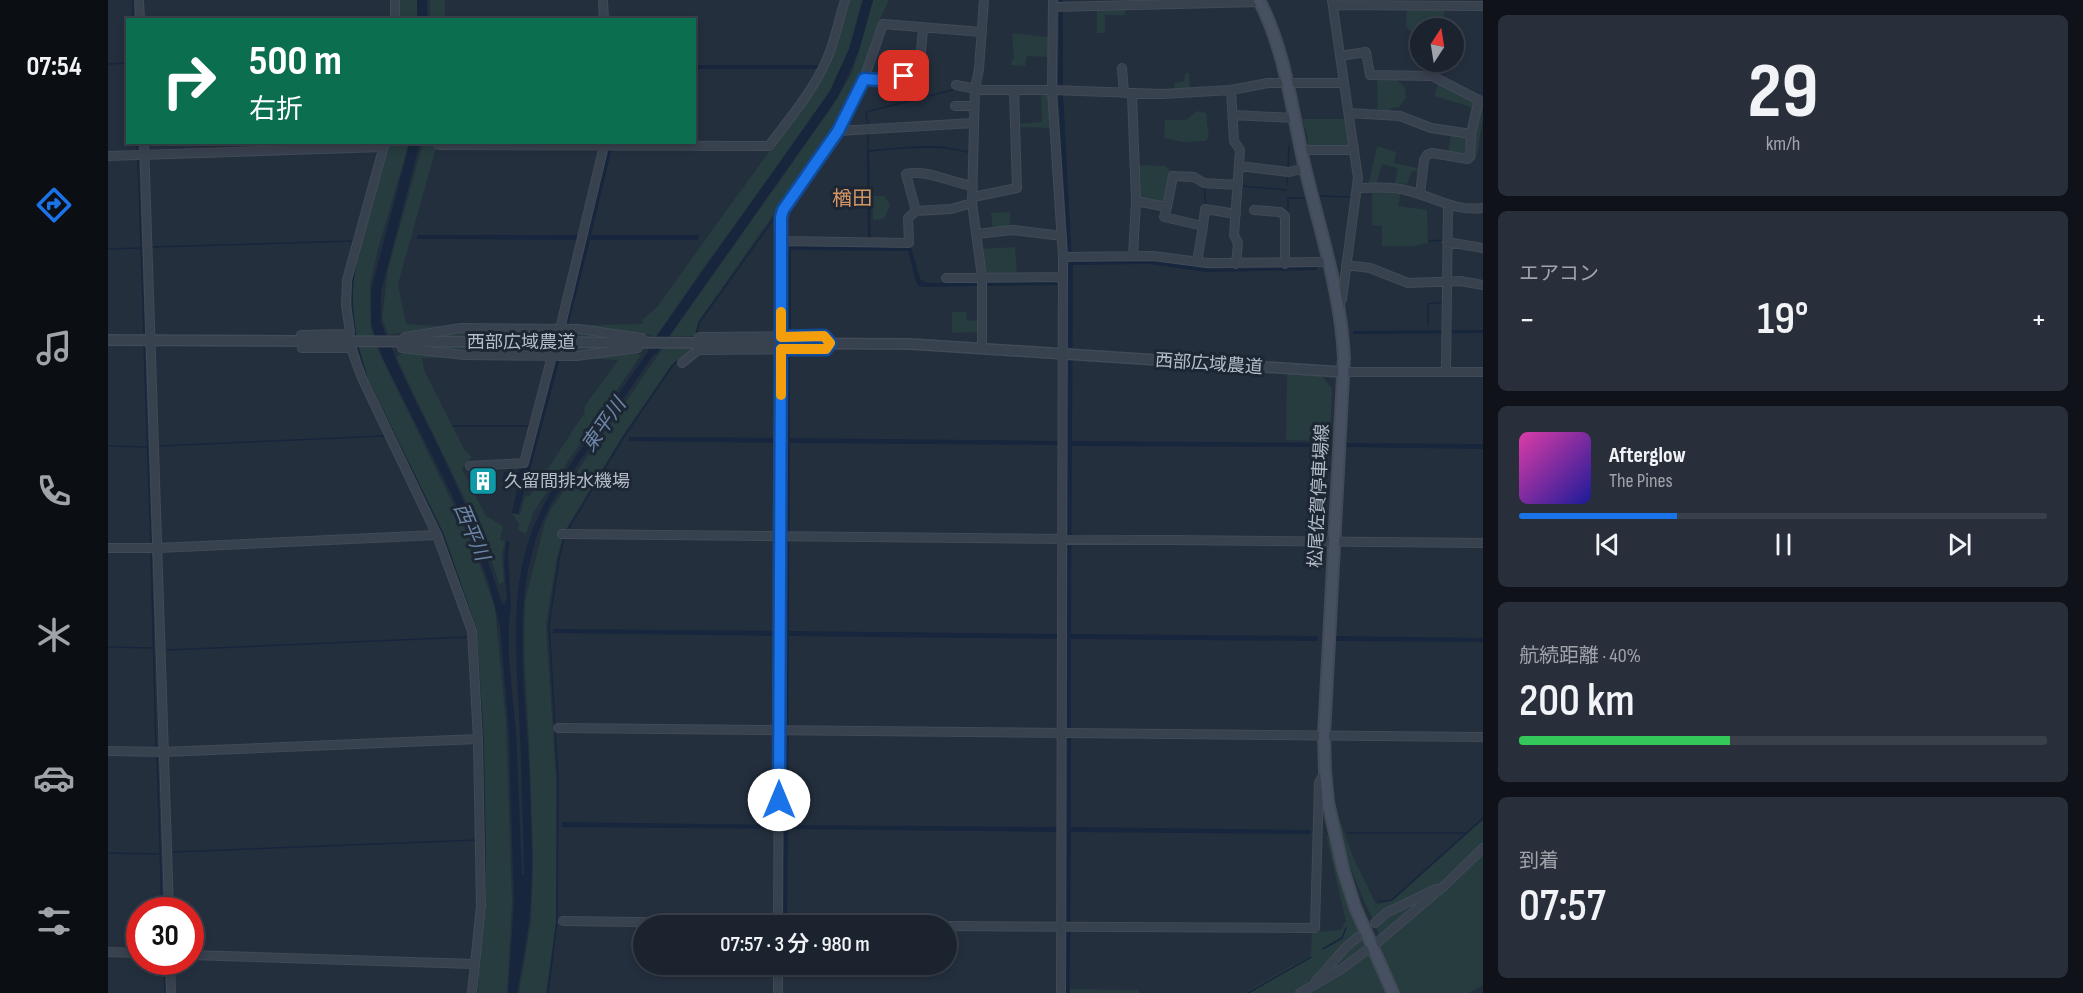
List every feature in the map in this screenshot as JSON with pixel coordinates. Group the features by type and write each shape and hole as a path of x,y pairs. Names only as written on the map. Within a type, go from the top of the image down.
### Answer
{"main road":[{"name":"松尾佐賀停車場線","path":"1259,1 1276,38 1328,262 1343,341 1324,735 1328,802 1343,869 1355,907 1393,993"}],"street":[{"path":"139,0 140,18"},
{"path":"395,0 395,18"},
{"path":"603,0 604,18"},
{"path":"438,145 769,146 808,93 829,56 845,0"},
{"path":"982,349 982,282 973,200 973,123 984,0"},
{"path":"1061,993 1063,277 1068,257 1062,236 1057,90 1057,5 1259,1"},
{"path":"1338,309 1342,299 1357,188 1357,172 1333,2 1483,6"},
{"path":"781,337 781,217 783,210 838,131 864,79 883,24 982,32"},
{"path":"864,79 892,81 904,76 919,75 923,28"},
{"path":"1340,56 1366,52 1370,75 1432,76 1481,101 1471,134 1470,157 1468,159 1432,153 1427,155 1424,160 1420,194"},
{"path":"1122,68 1128,94 1136,201 1133,256"},
{"path":"956,86 981,90 1057,90 1128,94 1232,90 1259,84 1344,83"},
{"path":"781,241 909,243 908,218 916,211 951,209 973,200 1017,188 1014,90"},
{"path":"1232,90 1234,141 1240,150 1234,235 1238,243 1236,264"},
{"path":"955,106 974,105"},
{"path":"1348,113 1400,116 1431,128 1471,134"},
{"path":"1233,115 1294,118"},
{"path":"838,131 973,123"},
{"path":"144,144 169,897"},
{"path":"560,329 605,144"},
{"path":"108,156 384,145 347,280 346,305 350,332 348,334 301,335 302,348 351,348 362,378 436,535 472,631 478,739 481,906 472,993"},
{"path":"1301,150 1354,150"},
{"path":"1239,166 1289,172 1305,168"},
{"path":"916,211 906,174 931,175 958,184 973,186"},
{"path":"1203,226 1164,217 1173,176 1194,177 1204,183 1237,186"},
{"path":"1357,188 1401,189 1469,210 1483,208"},
{"path":"1136,201 1167,207"},
{"path":"1446,372 1448,205"},
{"path":"1197,262 1207,210 1236,214"},
{"path":"1254,210 1280,212 1285,216 1285,264"},
{"path":"976,234 1013,230 1062,236"},
{"path":"1447,242 1483,248"},
{"path":"1068,257 1153,256 1236,264 1328,262"},
{"path":"1346,266 1370,268 1408,283 1447,281 1473,282 1483,285"},
{"path":"946,278 982,282 1063,277"},
{"path":"461,328 579,329 642,338 638,348 576,356 464,355 402,348 401,341 405,336 461,328"},
{"path":"699,337 824,336 830,343 911,344 1063,354"},
{"path":"108,340 302,340"},
{"name":"西部広域農道","path":"302,340 830,343"},
{"path":"682,363 698,350 826,349 830,343"},
{"path":"781,349 781,440 785,536 780,633 784,730 779,827 782,915"},
{"name":"西部広域農道","path":"1063,354 1342,372"},
{"path":"470,466 524,463 552,356"},
{"path":"1342,372 1483,372"},
{"path":"562,534 1483,543"},
{"path":"108,548 158,548 436,535"},
{"path":"558,728 1483,737"},
{"path":"108,751 163,752 478,739"},
{"path":"957,926 1315,928 1319,783 1325,771"},
{"path":"1300,993 1340,970 1372,946 1445,885 1483,848"},
{"path":"1375,923 1386,913 1445,885"},
{"path":"564,921 633,922"},
{"path":"1313,986 1358,936"},
{"path":"108,952 126,953"},
{"path":"204,955 474,964"},
{"path":"170,975 171,993"},
{"path":"778,975 778,993"}],"green space":[{"path":"398,0 418,0 417,18 398,18"},
{"path":"430,0 445,0 445,18 430,18"},
{"path":"847,0 863,0 846,60 833,87 656,337 646,334 628,338 632,352 641,355 534,511 526,534 518,530 519,524 512,513 520,515 525,496 529,497 585,412 584,407 618,360 422,358 424,370 465,451 472,457 462,469 486,516 503,526 500,540 505,541 502,554 504,582 499,584 487,545 396,357 405,351 412,351 408,332 388,335 382,318 388,269 423,144 439,144 436,148 398,284 406,324 453,327 643,324 642,320 657,307 812,92"},
{"path":"873,0 889,0 879,21 863,77 835,127 698,322 695,336 670,336 829,111 852,73"},
{"path":"1407,7 1441,7 1444,10 1444,18 1410,18 1410,30 1406,25"},
{"path":"1097,9 1125,9 1125,15 1105,15 1105,33 1097,33"},
{"path":"1012,33 1048,37 1048,57 1027,56 1025,66 1010,65 1014,58"},
{"path":"1189,72 1190,89 1175,90 1174,83 1184,81 1185,74"},
{"path":"1394,78 1405,87 1406,98 1399,107 1391,108 1389,114 1378,112 1377,79"},
{"path":"1439,82 1483,104 1483,119 1476,159 1448,152 1451,135 1466,133 1471,107 1434,96"},
{"path":"1041,92 1048,94 1050,128 1018,127 1018,124 1042,122"},
{"path":"1197,111 1206,113 1209,137 1206,141 1184,142 1164,138 1165,120 1186,120"},
{"path":"1302,119 1346,119 1350,149 1308,148 1308,138"},
{"path":"388,144 409,144 378,249 370,285 371,326 378,350 473,545 495,608 506,723 512,903 507,993 474,993 483,907 474,630 364,379 355,348 349,305 349,279"},
{"path":"1377,146 1396,152 1394,163 1422,169 1421,172 1412,171 1407,184 1395,183 1398,168 1382,164 1376,186 1368,186"},
{"path":"1138,165 1165,166 1173,173 1164,202 1140,197"},
{"path":"1372,191 1401,192 1398,206 1427,210 1428,243 1413,246 1382,246 1382,226 1372,225"},
{"path":"872,196 885,196 890,205 884,219 873,220"},
{"path":"1010,212 1010,228 993,231 991,213"},
{"path":"1015,247 1017,275 983,276 980,249"},
{"path":"952,312 966,312 967,320 978,321 979,332 952,333"},
{"path":"663,348 693,348 672,364 622,437 565,531 557,557 546,625 556,779 556,922 546,993 519,993 531,921 533,859 524,652 525,601 545,522 551,509"},
{"path":"1287,373 1322,376 1332,389 1330,441 1286,440"},
{"path":"1336,810 1353,857 1376,904 1392,901 1483,820 1483,985 1469,993 1244,993 1311,955 1312,930 1317,932 1341,930 1346,921 1326,835 1367,953 1383,942 1348,862"},
{"path":"1070,989 1139,990 1139,993 1070,993"}],"water":[{"path":"1059,0 1063,0 1063,94 1072,260 1152,260 1210,269 1317,267 1317,270 1206,272 1149,264 1073,265 1072,441 1329,443 1329,447 1072,446 1071,634 1318,636 1318,641 1071,639 1071,827 1311,830 1311,834 1071,832 1070,993 1065,993 1066,832 788,829 787,915 783,915 783,829 562,827 562,822 783,825 784,636 553,633 553,629 784,631 785,443 629,441 629,437 785,438 786,353 790,353 790,438 1067,441 1068,253 1058,94","holes":["790,443 1067,445 1066,634 789,631","789,636 1066,639 1066,827 788,825"]},
{"path":"696,65 818,65 818,69 696,69"},
{"path":"941,146 972,154 933,148 869,152 871,247 911,247 920,279 926,283 1057,280 1057,285 924,287 919,286 916,282 908,251 791,250 791,335 786,335 786,246 868,247 867,150"},
{"path":"608,148 612,148 591,235 699,235 698,240 590,240 568,326 564,325 585,240 417,239 417,235 586,235"},
{"path":"1483,330 1483,333 1353,334 1353,331"},
{"path":"391,346 461,497 504,605 507,599 504,562 506,541 510,542 508,554 511,607 509,658 516,733 522,875 524,873 516,614 525,555 534,526 548,497 651,347 659,347 553,500 541,526 526,580 522,636 530,781 532,882 529,921 517,993 508,993 514,904 509,734 500,627 488,580 475,547 451,493 387,367 380,347"},
{"path":"555,359 560,359 518,514 512,513 518,484 508,482 503,478 504,472 518,472 520,468 526,468"},
{"path":"1344,443 1483,444 1483,449 1344,447"},
{"path":"1335,636 1483,638 1483,642 1335,641"}],"waterway":[{"path":"133,0 133,18"},
{"name":"西平川","path":"422,0 422,18"},
{"path":"839,8 841,0"},
{"name":"東平川","path":"653,350 834,94 854,50 868,0"},
{"path":"108,64 126,63"},
{"path":"1433,72 1446,79"},
{"path":"868,125 866,112 956,89"},
{"path":"868,132 868,150"},
{"path":"137,144 137,151"},
{"name":"西平川","path":"389,360 376,323 376,291 414,144"},
{"path":"1288,169 1289,146"},
{"path":"138,158 144,333"},
{"path":"1287,175 1287,184"},
{"path":"1204,185 1206,207"},
{"path":"1242,186 1286,190"},
{"path":"1318,196 1352,197"},
{"path":"1288,216 1288,198 1305,198"},
{"path":"696,335 699,323 777,214"},
{"path":"1429,241 1444,240 1444,242"},
{"path":"153,247 353,241"},
{"path":"108,249 140,248"},
{"path":"356,337 352,296 358,255"},
{"path":"1428,326 1428,304 1443,302"},
{"path":"357,344 367,378 443,534 476,629 483,738 485,840 485,909 481,941"},
{"path":"144,346 151,544"},
{"path":"567,531 623,438 673,365 682,358"},
{"path":"453,426 530,426"},
{"path":"159,446 385,436"},
{"path":"108,446 146,447"},
{"path":"548,993 557,921 558,778 549,625 564,538"},
{"path":"151,552 156,748"},
{"path":"167,650 468,637"},
{"path":"108,647 152,648"},
{"path":"157,755 162,897"},
{"path":"1379,902 1392,900 1483,818"},
{"path":"1348,833 1465,833"},
{"path":"172,852 477,840"},
{"path":"108,853 158,854"},
{"path":"1323,949 1342,938 1346,928"},
{"path":"1248,993 1311,957"},
{"path":"477,993 479,961"},
{"path":"164,975 165,993"}],"slow traffic":[{"path":"781,312 781,337 824,336 830,343 826,349 781,349 781,395"}],"place":[{"name":"久留間排水機場","path":"483,481"}],"district":[{"name":"楢田","path":"852,199"}],"route":[{"path":"779,800 781,349 826,349 830,343 824,336 781,337 781,217 783,210 838,131 864,79 892,81 904,76"}]}
